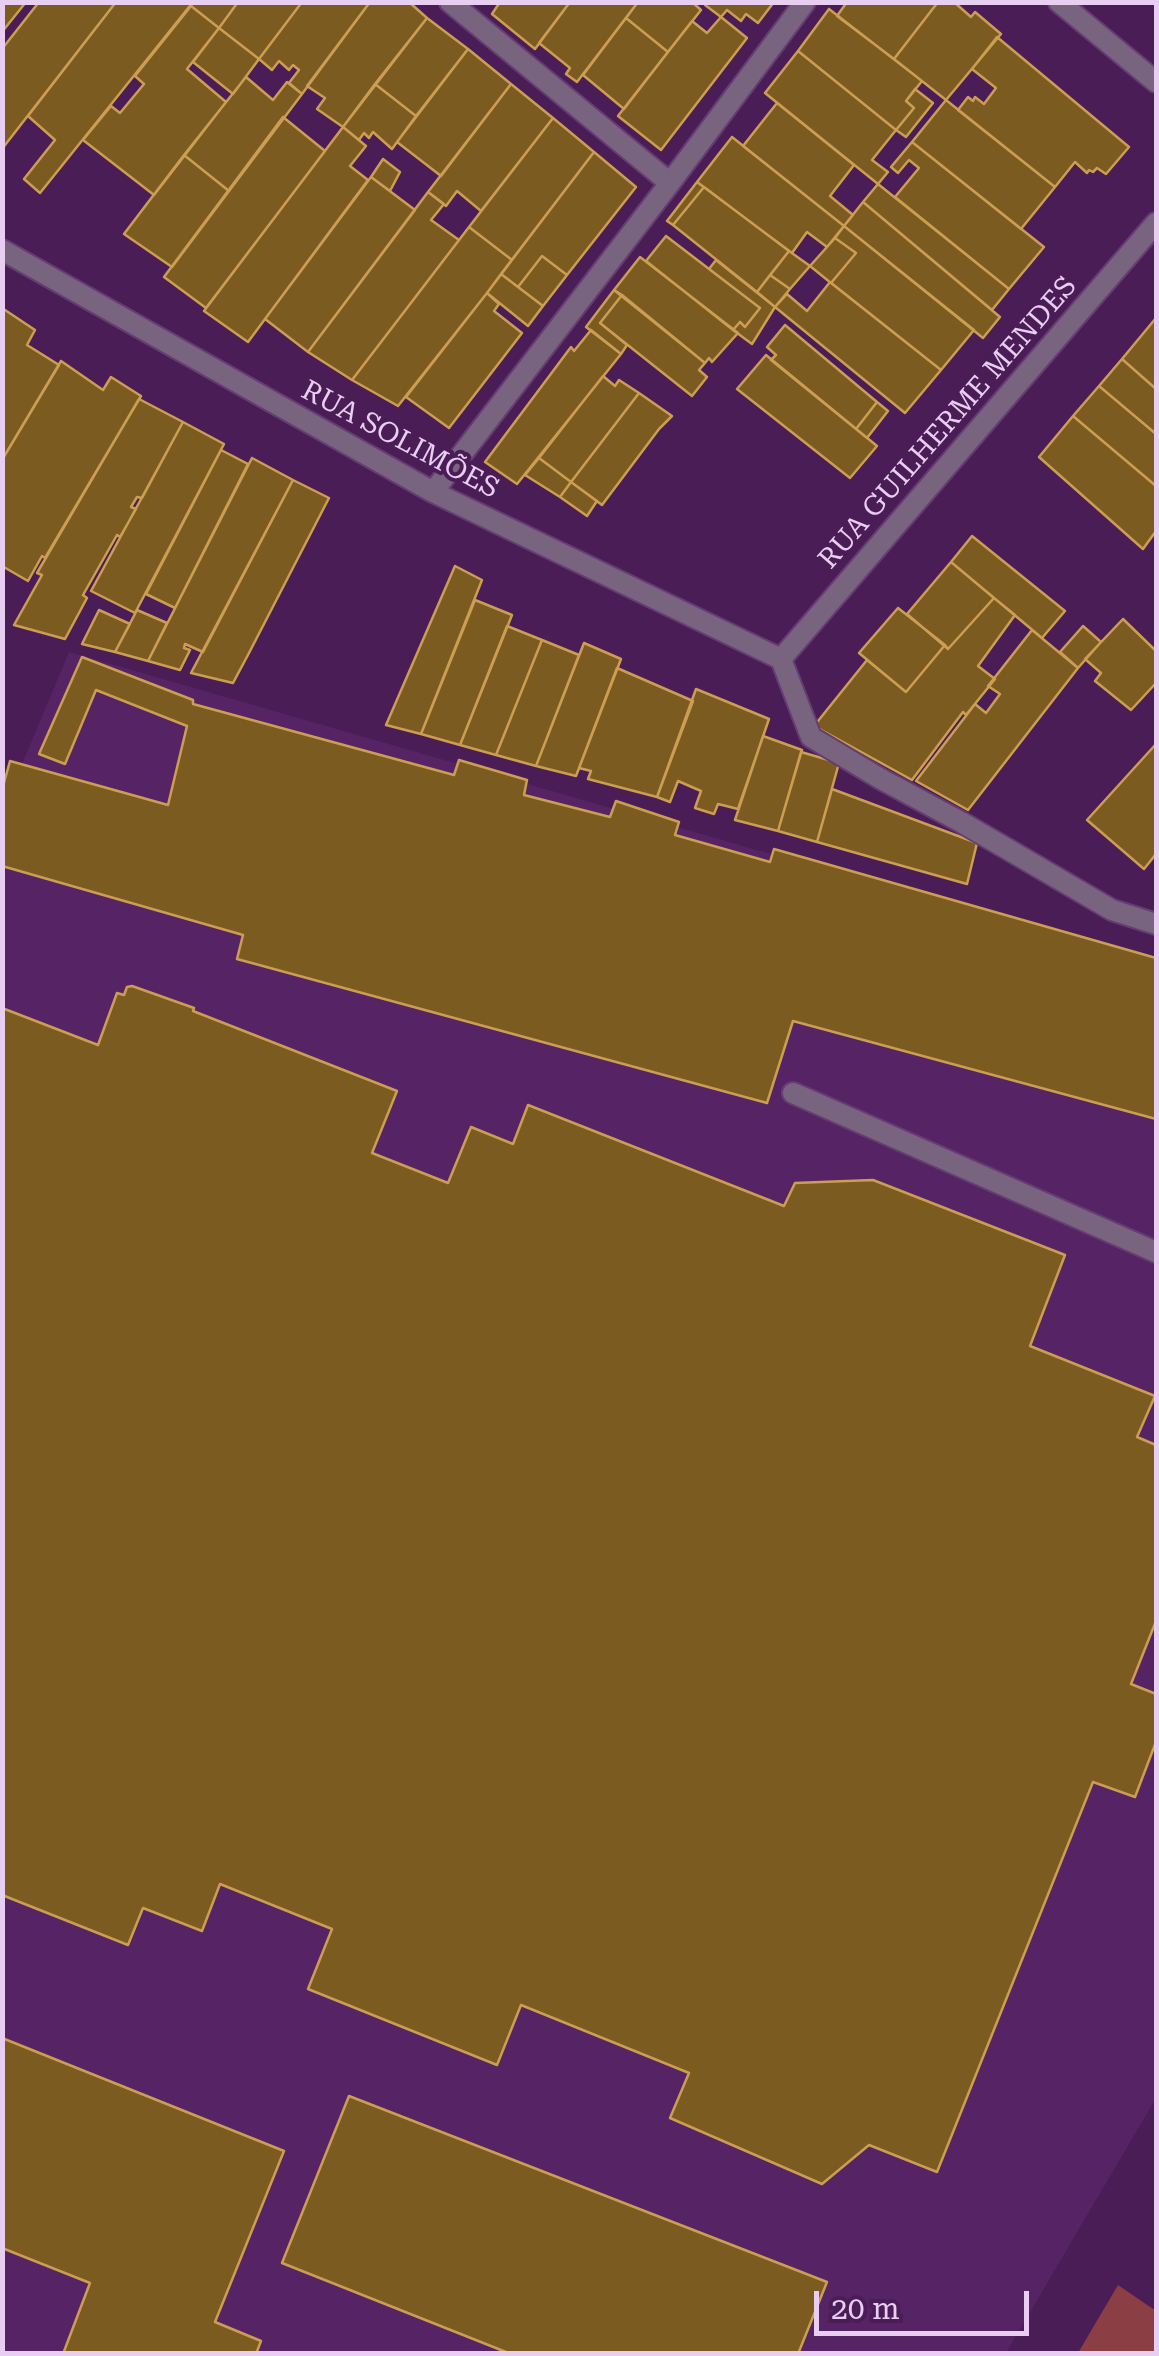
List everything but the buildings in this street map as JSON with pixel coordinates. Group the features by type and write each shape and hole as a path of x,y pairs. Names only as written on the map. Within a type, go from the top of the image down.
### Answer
{"street":[{"path":"450,2 670,183"},
{"path":"433,492 804,2"},
{"path":"1058,2 1156,82"},
{"name":"RUA GUILHERME MENDES","path":"780,660 1156,223"},
{"name":"RUA SOLIMÕES","path":"2,250 433,492 780,660"},
{"path":"780,660 811,737 1112,910 1156,924"},
{"path":"793,1093 1156,1252"}],"shaded area":[{"path":"69,652 1156,965 1156,2098 1006,2353 3,2354 2,812"},
{"path":"1118,2285 1156,2311 1156,2353 1078,2353"}]}
